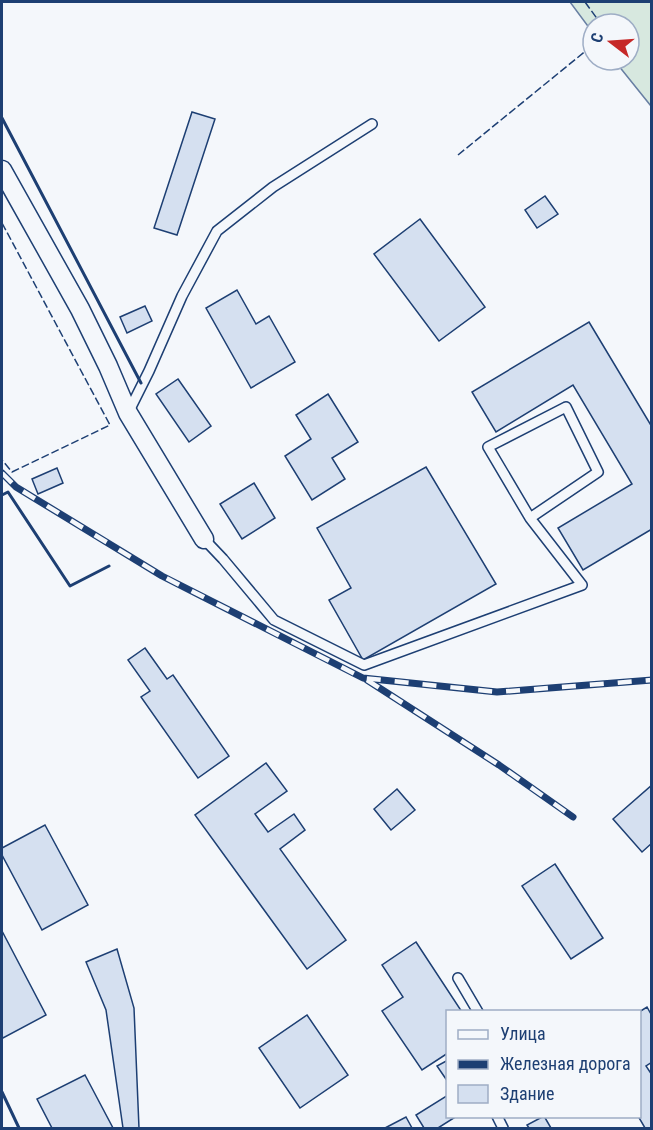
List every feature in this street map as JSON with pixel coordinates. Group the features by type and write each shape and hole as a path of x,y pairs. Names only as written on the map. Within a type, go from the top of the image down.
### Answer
{"street":[{"path":"2,170 80,309 128,414 204,539"}],"lane":[{"path":"128,414 182,296 217,231 273,187 372,124"},
{"path":"204,539 274,620 364,665 582,585 530,518 488,447 566,407 598,472 530,518"},
{"path":"458,978 477,1010"}],"shaded area":[{"path":"570,2 651,2 651,106 624,72 641,72 641,12 581,12 581,17"}],"building":[{"path":"192,112 215,119 177,235 154,228"},
{"path":"545,196 558,214 537,228 525,210"},
{"path":"420,219 485,307 439,341 374,254"},
{"path":"237,290 256,324 269,316 295,362 251,388 206,308"},
{"path":"145,306 152,321 127,333 120,317"},
{"path":"589,322 652,427 652,529 583,570 558,528 632,484 573,385 496,432 472,392"},
{"path":"178,379 211,426 189,442 156,394"},
{"path":"328,394 358,442 332,458 345,479 312,500 285,456 311,439 296,415"},
{"path":"426,467 496,584 363,660 329,600 351,588 317,528"},
{"path":"57,468 63,483 38,494 32,479"},
{"path":"254,483 275,518 242,539 220,504"},
{"path":"145,648 167,679 173,675 229,756 198,778 141,697 150,691 128,660"},
{"path":"266,763 287,791 255,814 268,832 294,814 305,830 280,849 346,940 307,969 195,815"},
{"path":"652,785 652,843 642,852 613,819"},
{"path":"397,789 415,810 391,830 374,809"},
{"path":"45,825 88,905 42,930 2,855 2,848"},
{"path":"555,864 603,938 571,959 522,886"},
{"path":"2,931 46,1015 3,1038 2,1036"},
{"path":"416,942 461,1010 446,1010 446,1054 422,1070 382,1011 403,997 382,965"},
{"path":"117,949 134,1008 139,1128 123,1128 106,1010 86,962"},
{"path":"647,1007 652,1016 652,1062 646,1066 652,1075 652,1128 645,1128 639,1118 641,1118 641,1011"},
{"path":"307,1015 348,1075 300,1108 259,1048"},
{"path":"446,1061 446,1079 437,1066"},
{"path":"85,1075 113,1128 52,1128 37,1099"},
{"path":"446,1096 446,1118 454,1118 438,1128 424,1128 416,1115"},
{"path":"406,1117 412,1128 385,1128"},
{"path":"545,1118 551,1128 529,1128 527,1125"}],"railway":[{"path":"2,473 16,487 162,576 363,678 497,692 652,680"},
{"path":"367,680 499,765 573,817"}],"fence":[{"path":"585,2 592,12"},
{"path":"458,155 581,55"},
{"path":"2,223 110,425 12,472 2,460"}],"wall":[{"path":"2,118 141,383"},
{"path":"2,495 8,492 70,586 109,566"},
{"path":"2,1092 19,1128"}]}
